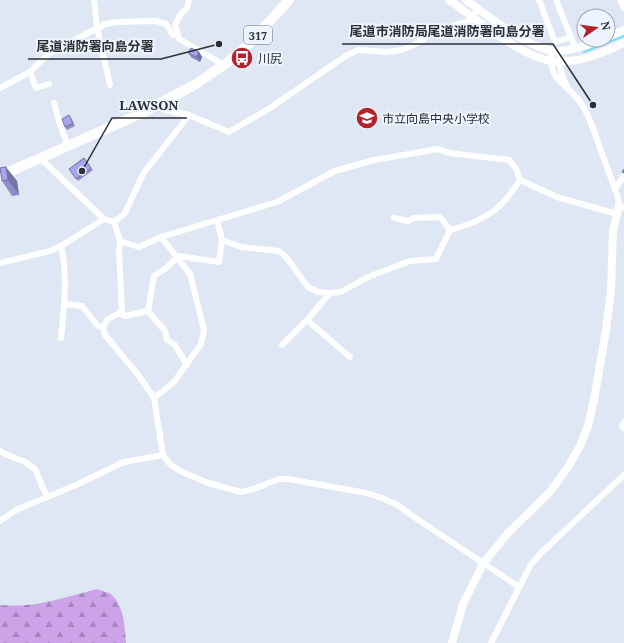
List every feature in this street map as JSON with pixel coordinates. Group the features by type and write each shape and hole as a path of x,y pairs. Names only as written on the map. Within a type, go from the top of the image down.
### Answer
{"highway":[{"name":"317","path":"0,176 105,131 160,104 196,84 222,66 248,45 290,0"}],"street":[{"path":"94,0 97,28 110,84"},
{"path":"189,0 187,8 180,15 175,25 179,39 216,60 222,66"},
{"path":"449,0 512,45 550,61 571,61 601,53 624,43"},
{"path":"539,0 555,42 571,37"},
{"path":"469,1 524,40 543,48 559,51 575,47 556,0"},
{"path":"620,0 624,8"},
{"path":"160,104 164,110 189,115 229,132 275,104 347,55 359,50 387,52 401,50 414,45 437,30 470,21 478,8"},
{"path":"0,88 30,72 48,54 105,24 116,22 155,21 166,24 172,35 178,34"},
{"path":"452,643 463,604 484,564 508,533 550,492 568,467 580,446 588,426 594,400 606,330 611,291 613,231 620,209 615,189 589,117 580,102 558,81 552,73 550,61 551,50"},
{"path":"559,51 561,76 568,89"},
{"path":"30,72 36,88 49,84"},
{"path":"54,103 68,147"},
{"path":"114,222 125,213 143,174 189,115"},
{"path":"120,241 139,247 161,237 277,202 335,171 374,160 438,149 449,153 509,160 516,168 520,180 556,197 620,209"},
{"path":"41,159 104,219 114,222"},
{"path":"615,189 624,176"},
{"path":"222,240 241,246 279,251 286,256 308,287 318,292 341,292 368,276 410,261 436,259 450,230 478,222 499,207 510,195 520,180"},
{"path":"394,218 408,221 414,218 440,217 450,230"},
{"path":"0,263 50,252 104,219"},
{"path":"148,311 154,276 165,269 176,257 179,256 219,262 222,240 217,220"},
{"path":"114,222 120,241 119,250 122,311 107,320 103,328 105,335 139,376 154,398 163,455 170,464 180,471 208,483 241,492 254,490 279,480 288,479 367,493 382,498 398,505 414,518 519,587"},
{"path":"154,398 174,382 187,365 201,344 204,330 190,274 161,237"},
{"path":"61,246 64,256 64,304 61,338"},
{"path":"282,346 330,293"},
{"path":"64,304 82,306 98,326 103,328"},
{"path":"119,313 124,316 148,311"},
{"path":"148,311 165,331 167,340 175,345 187,365"},
{"path":"307,320 350,357"},
{"path":"624,422 622,426 624,428"},
{"path":"0,451 25,462 35,469 47,496"},
{"path":"0,521 16,510 76,485 124,462 163,455"},
{"path":"491,643 530,566 540,554 624,476"}],"green space":[{"path":"97,589 111,594 119,605 123,618 126,643 0,643 0,605 12,606 37,604"}],"building":[{"path":"191,48 199,52 196,57 188,53"},
{"path":"69,115 73,123 65,127 62,119"},
{"path":"84,158 91,168 76,179 69,169"},
{"path":"6,167 8,180 2,181 0,168"}],"waterway":[{"path":"584,52 624,36"}],"place":[{"name":"尾道消防署向島分署","path":"219,44"},
{"name":"川尻","path":"242,58"},
{"name":"尾道市消防局尾道消防署向島分署","path":"593,105"},
{"name":"市立向島中央小学校","path":"367,118"},
{"name":"LAWSON","path":"82,171"}]}
